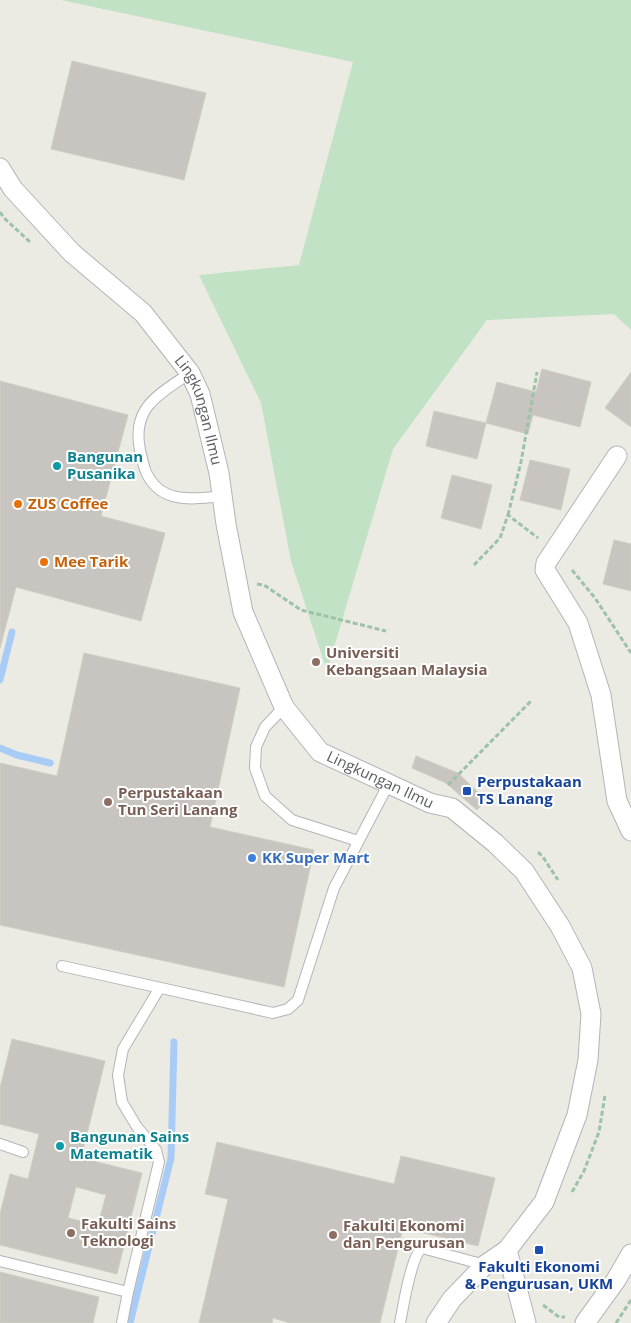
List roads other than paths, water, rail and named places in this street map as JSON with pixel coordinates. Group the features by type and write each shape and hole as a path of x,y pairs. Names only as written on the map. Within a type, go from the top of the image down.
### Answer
{"street":[{"name":"Lingkungan Ilmu","path":"0,168 13,189 72,253 143,313 190,373 200,394 206,417 219,473 222,496 244,584 243,612 284,708 320,752 430,803 452,808 495,843 524,870 560,926 582,968 592,1014 588,1060 578,1115 544,1202 507,1250 485,1265 452,1299 436,1323"},
{"path":"616,456 546,563 544,570 578,623 601,695 617,801 631,831"},
{"path":"507,1250 526,1323"},
{"path":"588,1318 616,1280 631,1254"}],"lane":[{"path":"190,373 148,406 139,422 138,440 145,471 153,486 175,497 182,499 222,496"},
{"path":"284,708 264,727 256,747 255,768 265,796 292,820 358,841"},
{"path":"62,966 273,1013 288,1009 298,1000 334,888 388,784"},
{"path":"122,1323 158,1162 156,1150 136,1127 122,1102 118,1075 123,1049 159,989"},
{"path":"0,1144 22,1152"},
{"path":"400,1323 413,1261 418,1250 422,1248 485,1265"},
{"path":"0,1261 128,1292"}],"waterway":[{"path":"0,680 12,632"},
{"path":"0,748 17,755 50,763"},
{"path":"130,1323 171,1158 174,1042"}],"place":[{"name":"Bangunan Pusanika","path":"57,466"},
{"name":"ZUS Coffee","path":"18,504"},
{"name":"Mee Tarik","path":"44,562"},
{"name":"Universiti Kebangsaan Malaysia","path":"316,662"},
{"name":"Perpustakaan TS Lanang","path":"467,791"},
{"name":"Perpustakaan Tun Seri Lanang","path":"108,802"},
{"name":"KK Super Mart","path":"252,858"},
{"name":"Bangunan Sains Matematik","path":"60,1146"},
{"name":"Fakulti Sains Teknologi","path":"71,1233"},
{"name":"Fakulti Ekonomi dan Pengurusan","path":"333,1235"},
{"name":"Fakulti Ekonomi & Pengurusan, UKM","path":"539,1250"}]}
